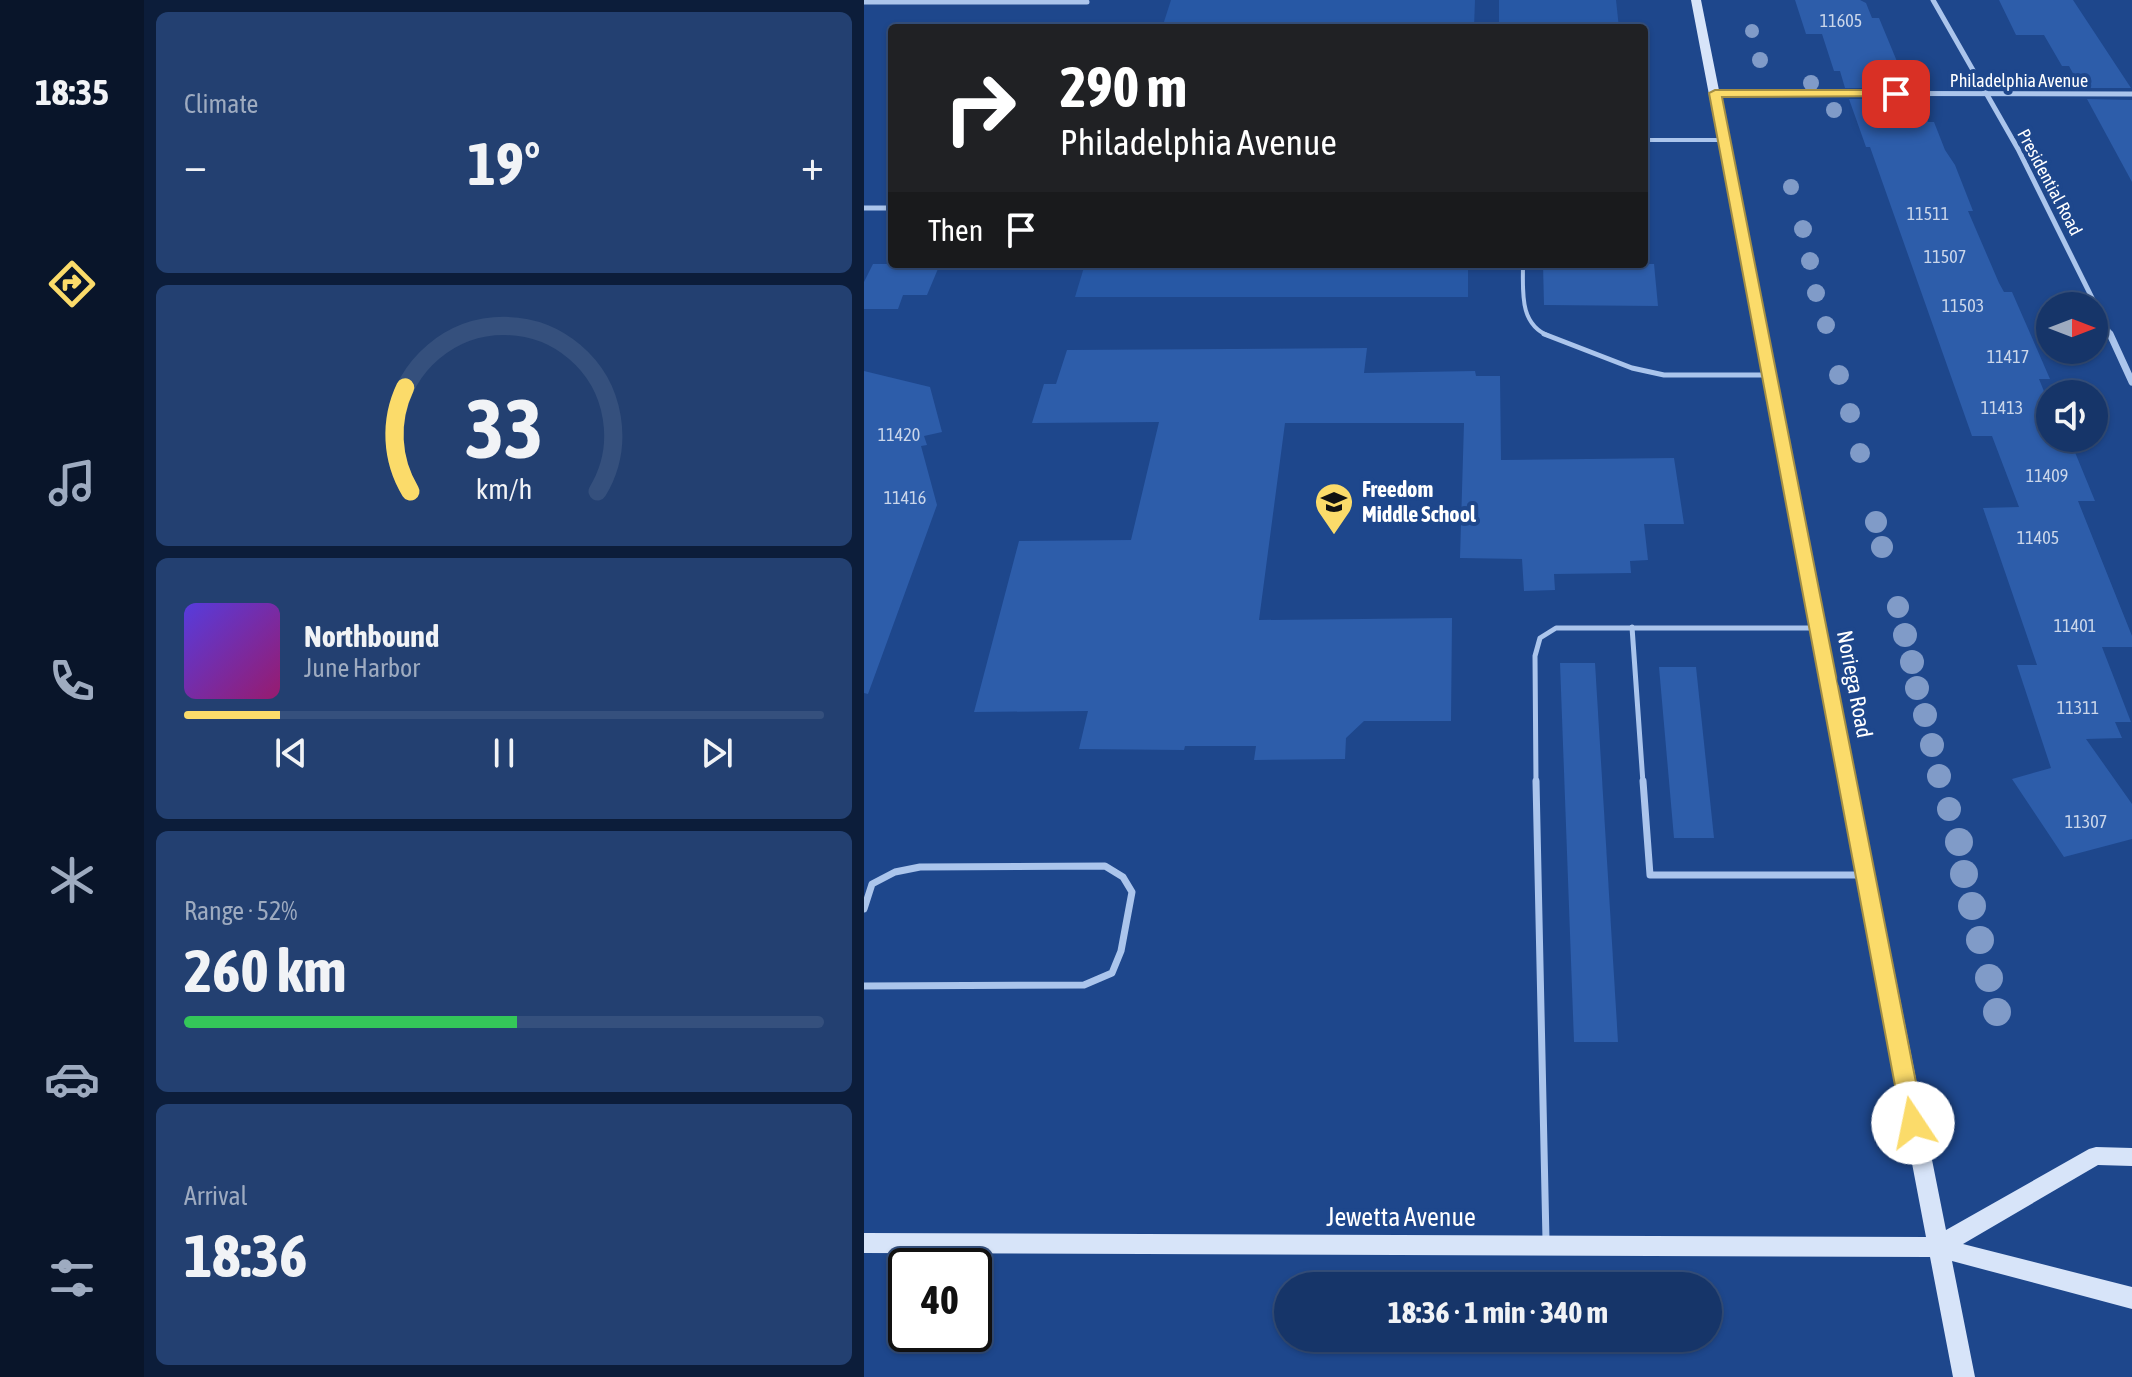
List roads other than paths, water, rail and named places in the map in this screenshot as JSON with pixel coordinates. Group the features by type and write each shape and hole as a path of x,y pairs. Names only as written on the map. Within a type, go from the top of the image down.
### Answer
{"street":[{"name":"Noriega Road","path":"1696,0 1964,1377"},
{"name":"Presidential Road","path":"1933,0 2080,269 2132,382"},
{"path":"864,2 1087,2"},
{"name":"Philadelphia Avenue","path":"1715,93 2132,94"},
{"path":"864,208 888,208"},
{"path":"1937,1247 2096,1156 2132,1157"},
{"name":"Jewetta Avenue","path":"864,1243 1937,1247 2132,1298"}],"lane":[{"path":"1648,140 1724,140"},
{"path":"1523,268 1523,309 1526,321 1536,331 1632,368 1664,375 1769,375"},
{"path":"1632,627 1650,875 1865,875"},
{"path":"1546,1245 1535,656 1540,638 1556,628 1818,628"},
{"path":"864,909 872,884 895,872 920,867 1105,866 1123,877 1132,892 1121,951 1112,973 1084,985 864,986"}],"place":[{"name":"Freedom Middle School","path":"1334,536"}]}
